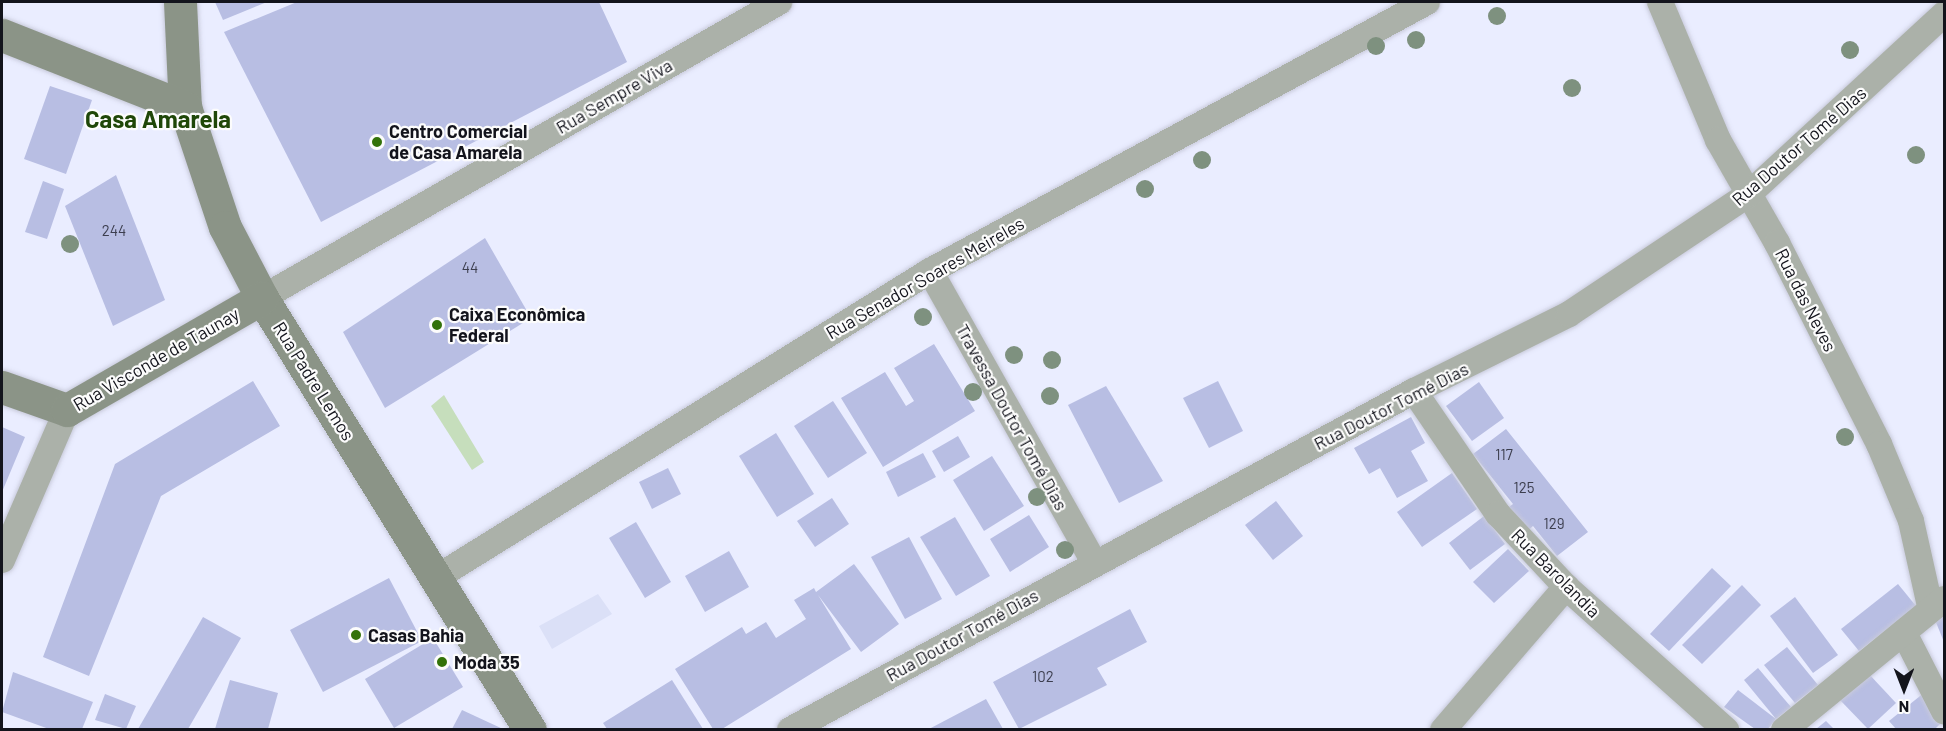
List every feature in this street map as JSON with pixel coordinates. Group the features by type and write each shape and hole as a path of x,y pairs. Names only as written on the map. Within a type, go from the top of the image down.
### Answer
{"main road":[{"name":"Rua Padre Lemos","path":"180,2 185,107 225,227 262,298 530,729"},
{"path":"2,35 185,107"},
{"name":"Rua Visconde de Taunay","path":"67,410 262,298"},
{"path":"2,387 67,410"}],"street":[{"name":"Rua Sempre Viva","path":"262,298 779,2"},
{"name":"Rua Senador Soares Meireles","path":"436,578 930,271 1427,2"},
{"name":"Rua das Neves","path":"1660,2 1718,140 1749,194 1879,444 1911,521 1937,603"},
{"name":"Rua Doutor Tomé Dias","path":"790,729 1094,562 1414,391 1569,315 1749,194 1944,14"},
{"name":"Travessa Doutor Tomé Dias","path":"930,271 1094,562"},
{"name":"Rua Barolandia","path":"1414,391 1498,514 1566,587 1726,729"},
{"name":"Rua Visconde de Taunay","path":"2,561 67,410"},
{"path":"1443,729 1566,587"},
{"path":"1784,729 1904,633 1937,603"},
{"path":"1904,633 1944,711"}],"shaded area":[{"path":"598,594 612,614 552,649 539,626"}],"green space":[{"path":"444,395 484,462 472,470 431,406"}],"building":[{"path":"215,2 267,2 223,20"},
{"name":"Centro Comercial de Casa Amarela","path":"297,2 599,2 627,62 321,222 224,32"},
{"path":"50,86 92,100 66,174 24,159"},
{"path":"116,175 165,300 113,326 65,206"},
{"path":"43,181 64,189 47,239 25,232"},
{"name":"Caixa Econômica Federal","path":"485,238 531,318 385,408 343,332"},
{"path":"934,344 975,411 883,467 841,398 885,372 906,406 914,401 894,368"},
{"path":"253,381 280,426 161,496 89,676 43,657 115,464"},
{"path":"1218,381 1243,431 1209,448 1183,398"},
{"path":"1479,382 1504,418 1472,441 1446,406"},
{"path":"1106,386 1163,481 1119,503 1068,405"},
{"path":"833,401 867,453 828,478 794,426"},
{"path":"1411,417 1425,443 1411,451 1428,481 1397,498 1380,468 1369,474 1354,448"},
{"path":"2,427 25,437 2,492"},
{"path":"1506,429 1588,532 1557,556 1533,526 1524,534 1505,510 1513,504 1473,454"},
{"path":"776,433 814,494 777,517 739,456"},
{"path":"958,436 970,457 944,472 932,451"},
{"path":"923,453 936,477 898,497 886,472"},
{"path":"992,456 1024,506 984,531 953,480"},
{"path":"668,468 681,494 652,509 639,482"},
{"path":"1452,473 1477,509 1422,547 1397,512"},
{"path":"832,498 849,524 815,547 797,521"},
{"path":"1276,501 1303,536 1273,560 1245,525"},
{"path":"1029,515 1049,547 1010,572 990,539"},
{"path":"1484,516 1505,544 1470,570 1449,543"},
{"path":"955,517 990,576 956,596 920,537"},
{"path":"636,522 671,582 645,598 609,538"},
{"path":"909,537 942,599 905,619 871,557"},
{"path":"1508,549 1529,571 1494,603 1473,582"},
{"path":"729,551 749,587 705,612 685,576"},
{"path":"854,564 899,624 861,652 818,595 851,649 722,729 713,729 675,669 742,627 746,634 766,622 776,638 806,619 794,600 814,588 816,592"},
{"path":"1712,568 1731,586 1669,651 1650,634"},
{"name":"Casas Bahia","path":"389,578 422,641 323,692 290,630"},
{"path":"1898,584 1916,606 1859,651 1841,629"},
{"path":"1742,585 1761,605 1702,664 1682,645"},
{"path":"1795,597 1838,655 1813,673 1770,616"},
{"path":"1130,609 1147,642 1097,668 1107,685 1019,729 993,682"},
{"path":"1944,610 1944,642 1933,615"},
{"path":"203,617 241,638 188,729 138,729"},
{"path":"433,638 463,687 394,728 365,679"},
{"path":"1787,647 1818,685 1795,703 1764,665"},
{"path":"1758,668 1791,707 1776,719 1744,680"},
{"path":"13,672 93,702 82,729 49,729 2,712"},
{"path":"1868,673 1896,703 1868,729 1840,700"},
{"path":"230,680 278,693 268,729 215,729"},
{"path":"672,680 703,729 607,729 603,723"},
{"path":"1738,690 1776,719 1768,729 1755,729 1724,707"},
{"path":"1925,692 1944,720 1935,729 1896,729 1889,721"},
{"path":"105,694 136,706 126,729 95,720"},
{"path":"986,699 1003,729 929,729"},
{"path":"462,710 503,729 452,729"},
{"path":"1826,721 1834,729 1816,729"}],"place":[{"name":"Centro Comercial de Casa Amarela","path":"377,142"},
{"name":"Caixa Econômica Federal","path":"437,325"},
{"name":"Casas Bahia","path":"356,635"},
{"name":"Moda 35","path":"442,662"}],"district":[{"name":"Casa Amarela","path":"158,119"}]}
